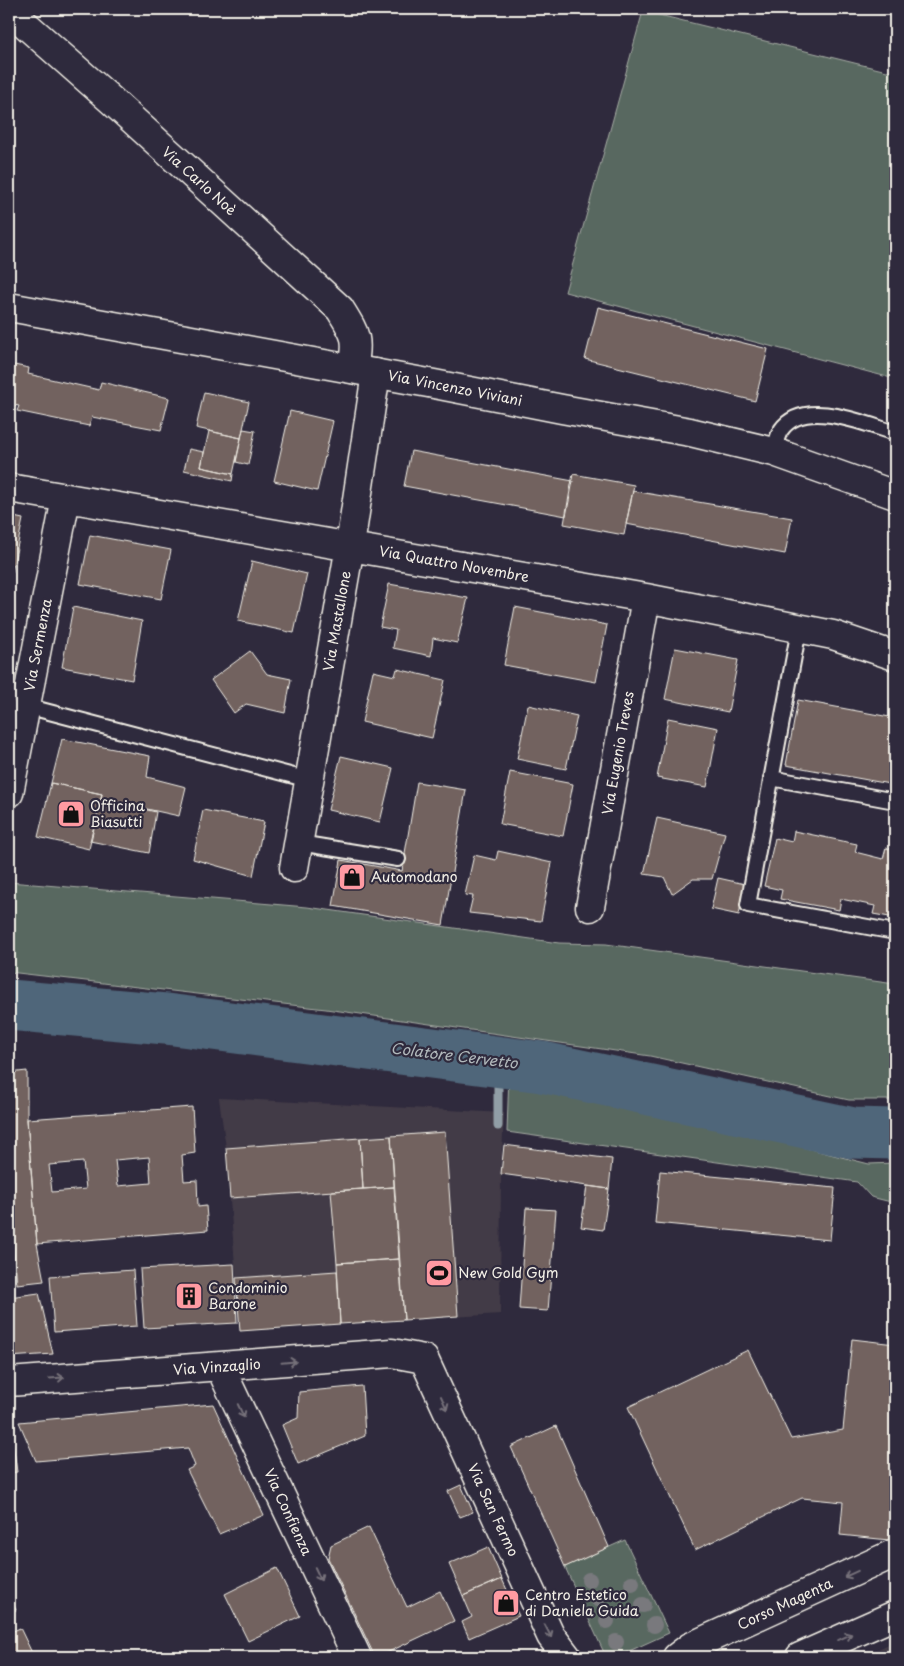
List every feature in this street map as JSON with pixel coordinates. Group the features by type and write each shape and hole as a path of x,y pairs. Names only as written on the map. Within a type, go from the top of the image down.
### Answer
{"street":[{"name":"Via Carlo Noè","path":"9,10 111,100 340,309 353,331 364,371"},
{"name":"Via Vincenzo Viviani","path":"9,307 690,432 774,452 895,495"},
{"name":"Via Mastallone","path":"296,855 350,546 364,371"},
{"name":"Via Quattro Novembre","path":"9,488 646,598 833,636 895,656"},
{"name":"Via Sermenza","path":"9,793 66,498"},
{"name":"Via Eugenio Treves","path":"590,908 646,598"},
{"name":"Via Vinzaglio","path":"9,1382 392,1353 424,1359"},
{"name":"Via San Fermo","path":"424,1359 551,1636 567,1657"},
{"name":"Via Confienza","path":"220,1367 357,1657"},
{"name":"Corso Magenta","path":"677,1657 690,1647 895,1553"},
{"path":"800,1657 895,1615"}],"lane":[{"path":"774,452 781,430 794,418 818,413 841,417 895,433"},
{"path":"799,629 748,905 895,932"},
{"path":"26,706 309,780"},
{"path":"771,778 895,801"},
{"path":"296,855 398,859"}],"shaded area":[{"path":"219,1098 504,1113 501,1174 500,1314 340,1324 336,1271 236,1278 226,1148"},
{"path":"895,1641 895,1657 862,1657"}],"green space":[{"path":"643,11 895,73 895,379 565,292"},
{"path":"9,882 307,907 559,943 606,944 895,984 895,1100 849,1100 650,1056 326,1009 9,972"},
{"path":"509,1073 869,1164 895,1163 895,1203 871,1197 857,1182 507,1132"},
{"path":"625,1540 669,1633 616,1657 606,1657 565,1567"}],"building":[{"path":"9,86 15,87 9,123"},
{"path":"598,307 768,349 755,401 585,359"},
{"path":"9,364 29,368 28,374 99,390 101,382 169,398 161,430 92,417 89,426 17,411 19,406 9,404"},
{"path":"204,392 249,402 241,438 196,428"},
{"path":"290,411 333,421 317,491 274,481"},
{"path":"243,429 255,431 248,465 236,462"},
{"path":"209,431 241,438 233,474 201,467"},
{"path":"189,449 204,452 201,467 233,474 232,481 184,470"},
{"path":"411,451 573,481 566,516 404,486"},
{"path":"573,474 634,485 624,535 564,524"},
{"path":"633,491 792,518 785,554 626,524"},
{"path":"9,516 23,519 12,572 9,572"},
{"path":"90,535 171,550 161,599 80,584"},
{"path":"252,561 307,574 294,633 238,621"},
{"path":"389,584 468,598 457,643 433,638 431,656 393,648 396,630 380,627"},
{"path":"73,607 142,621 132,680 62,667"},
{"path":"515,607 607,625 596,682 504,665"},
{"path":"675,648 738,660 728,712 665,699"},
{"path":"250,651 267,674 291,679 285,713 246,704 234,713 211,680"},
{"path":"397,669 445,680 432,738 362,722 373,671 395,676"},
{"path":"798,700 895,718 895,785 786,765"},
{"path":"528,705 577,716 566,769 517,759"},
{"path":"668,718 718,728 707,787 657,778"},
{"path":"62,739 150,756 147,777 186,787 179,816 101,799 102,794 51,783"},
{"path":"341,756 393,768 380,822 328,810"},
{"path":"510,772 573,784 563,836 500,824"},
{"path":"417,782 466,790 443,925 333,906 341,860 402,871"},
{"path":"51,783 102,794 89,849 38,837"},
{"path":"101,799 156,812 149,853 90,841"},
{"path":"203,810 264,822 253,876 193,859"},
{"path":"657,818 725,833 712,879 693,879 672,894 664,877 644,874"},
{"path":"794,831 857,844 855,852 883,859 886,848 895,850 895,918 873,914 875,906 841,899 839,910 780,899 782,890 764,886 775,838 792,842"},
{"path":"498,851 552,863 541,921 469,913 473,896 465,895 474,855 496,860"},
{"path":"718,878 745,884 739,915 711,909"},
{"path":"27,1071 27,1119 37,1244 44,1281 17,1284 9,1195 9,1073"},
{"path":"192,1107 195,1153 182,1155 184,1181 197,1180 198,1207 206,1206 208,1230 37,1244 27,1119","holes":["149,1157 151,1183 118,1186 115,1160","83,1162 86,1189 52,1192 49,1165"]},
{"path":"445,1132 458,1316 404,1320 391,1136"},
{"path":"391,1136 394,1187 363,1189 360,1138"},
{"path":"360,1138 363,1189 230,1198 226,1148"},
{"path":"504,1145 612,1159 609,1189 501,1174"},
{"path":"660,1171 835,1188 830,1240 655,1223"},
{"path":"587,1186 609,1189 603,1230 581,1227"},
{"path":"394,1187 399,1259 337,1263 331,1191"},
{"path":"526,1208 556,1210 548,1311 519,1309"},
{"path":"399,1259 404,1320 340,1324 337,1263"},
{"name":"Condominio Barone","path":"234,1264 237,1323 144,1328 140,1269"},
{"path":"133,1270 137,1326 54,1332 50,1276"},
{"path":"337,1271 340,1324 240,1331 236,1278"},
{"path":"39,1293 53,1354 9,1357 9,1297"},
{"path":"852,1339 895,1344 895,1508 891,1510 889,1540 840,1535 843,1502 802,1498 695,1550 628,1407 748,1350 791,1439 843,1430"},
{"path":"362,1386 365,1436 298,1464 282,1425 298,1418 299,1392"},
{"path":"213,1404 264,1515 219,1534 187,1470 195,1466 188,1448 36,1461 19,1422"},
{"path":"9,1420 17,1472 9,1473"},
{"path":"556,1426 609,1547 565,1567 511,1447"},
{"path":"461,1485 473,1512 460,1517 448,1491"},
{"path":"369,1527 407,1607 440,1591 454,1621 378,1657 375,1657 328,1558 331,1545"},
{"path":"488,1547 502,1579 463,1596 449,1564"},
{"path":"277,1568 300,1616 248,1641 225,1594"},
{"path":"502,1579 519,1616 469,1638 462,1622 472,1617 463,1596"},
{"path":"9,1595 16,1610 9,1613"},
{"path":"20,1628 34,1657 9,1657 9,1633"}],"waterway":[{"name":"Colatore Cervetto","path":"9,1005 166,1019 542,1067 853,1133 895,1134"},
{"path":"498,1062 498,1126"}],"place":[{"name":"Officina Biasutti","path":"71,814"},
{"name":"Automodano","path":"352,877"},
{"name":"New Gold Gym","path":"439,1273"},
{"name":"Condominio Barone","path":"189,1296"},
{"name":"Centro Estetico di Daniela Guida","path":"506,1603"}]}
